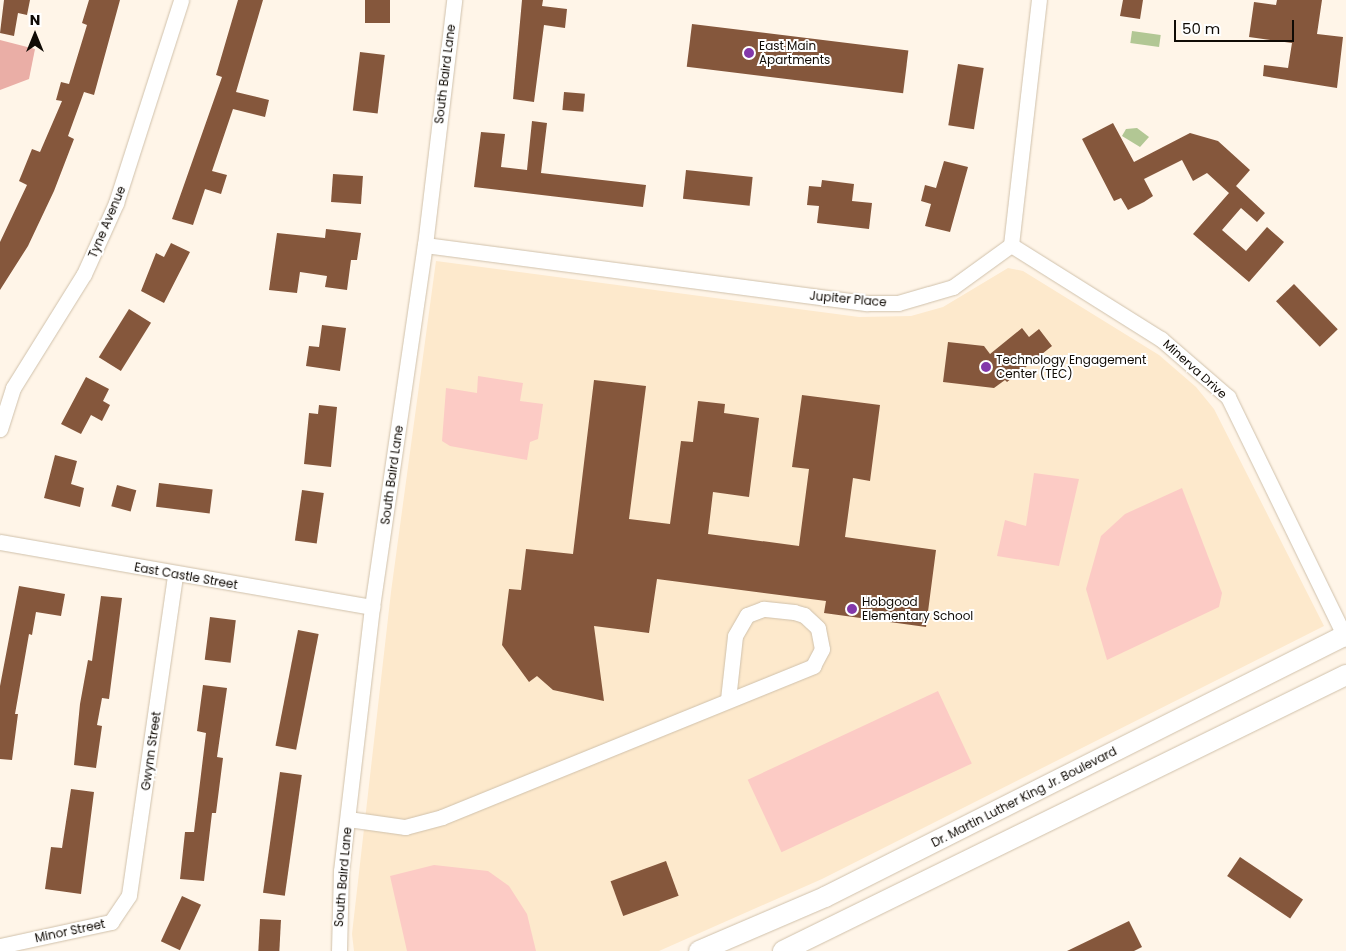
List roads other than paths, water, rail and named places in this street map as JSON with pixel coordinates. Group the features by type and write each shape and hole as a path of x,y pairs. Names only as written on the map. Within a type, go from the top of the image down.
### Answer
{"main road":[{"name":"Dr. Martin Luther King Jr. Boulevard","path":"699,951 825,897 1345,636"},
{"path":"784,951 1346,675"}],"street":[{"name":"Tyne Avenue","path":"0,429 13,388 84,274 116,203 181,0"},
{"name":"South Baird Lane","path":"339,951 341,871 372,607 425,245 454,0"},
{"path":"1011,245 1039,0"},
{"name":"Jupiter Place","path":"425,245 867,303 898,303 953,287 1011,245"},
{"name":"Minerva Drive","path":"1011,245 1161,339 1228,397 1345,636"},
{"name":"East Castle Street","path":"0,542 372,607"},
{"name":"Gwynn Street","path":"112,922 129,895 135,865 175,574"},
{"path":"348,819 405,827 442,817 728,698 813,666 822,649 818,628 804,615 794,612 763,609 747,616 735,636 728,698"},
{"name":"Minor Street","path":"0,946 112,922"}],"place":[{"name":"East Main Apartments","path":"749,53"},
{"name":"Technology Engagement Center (TEC)","path":"986,367"},
{"name":"Hobgood Elementary School","path":"852,609"}]}
